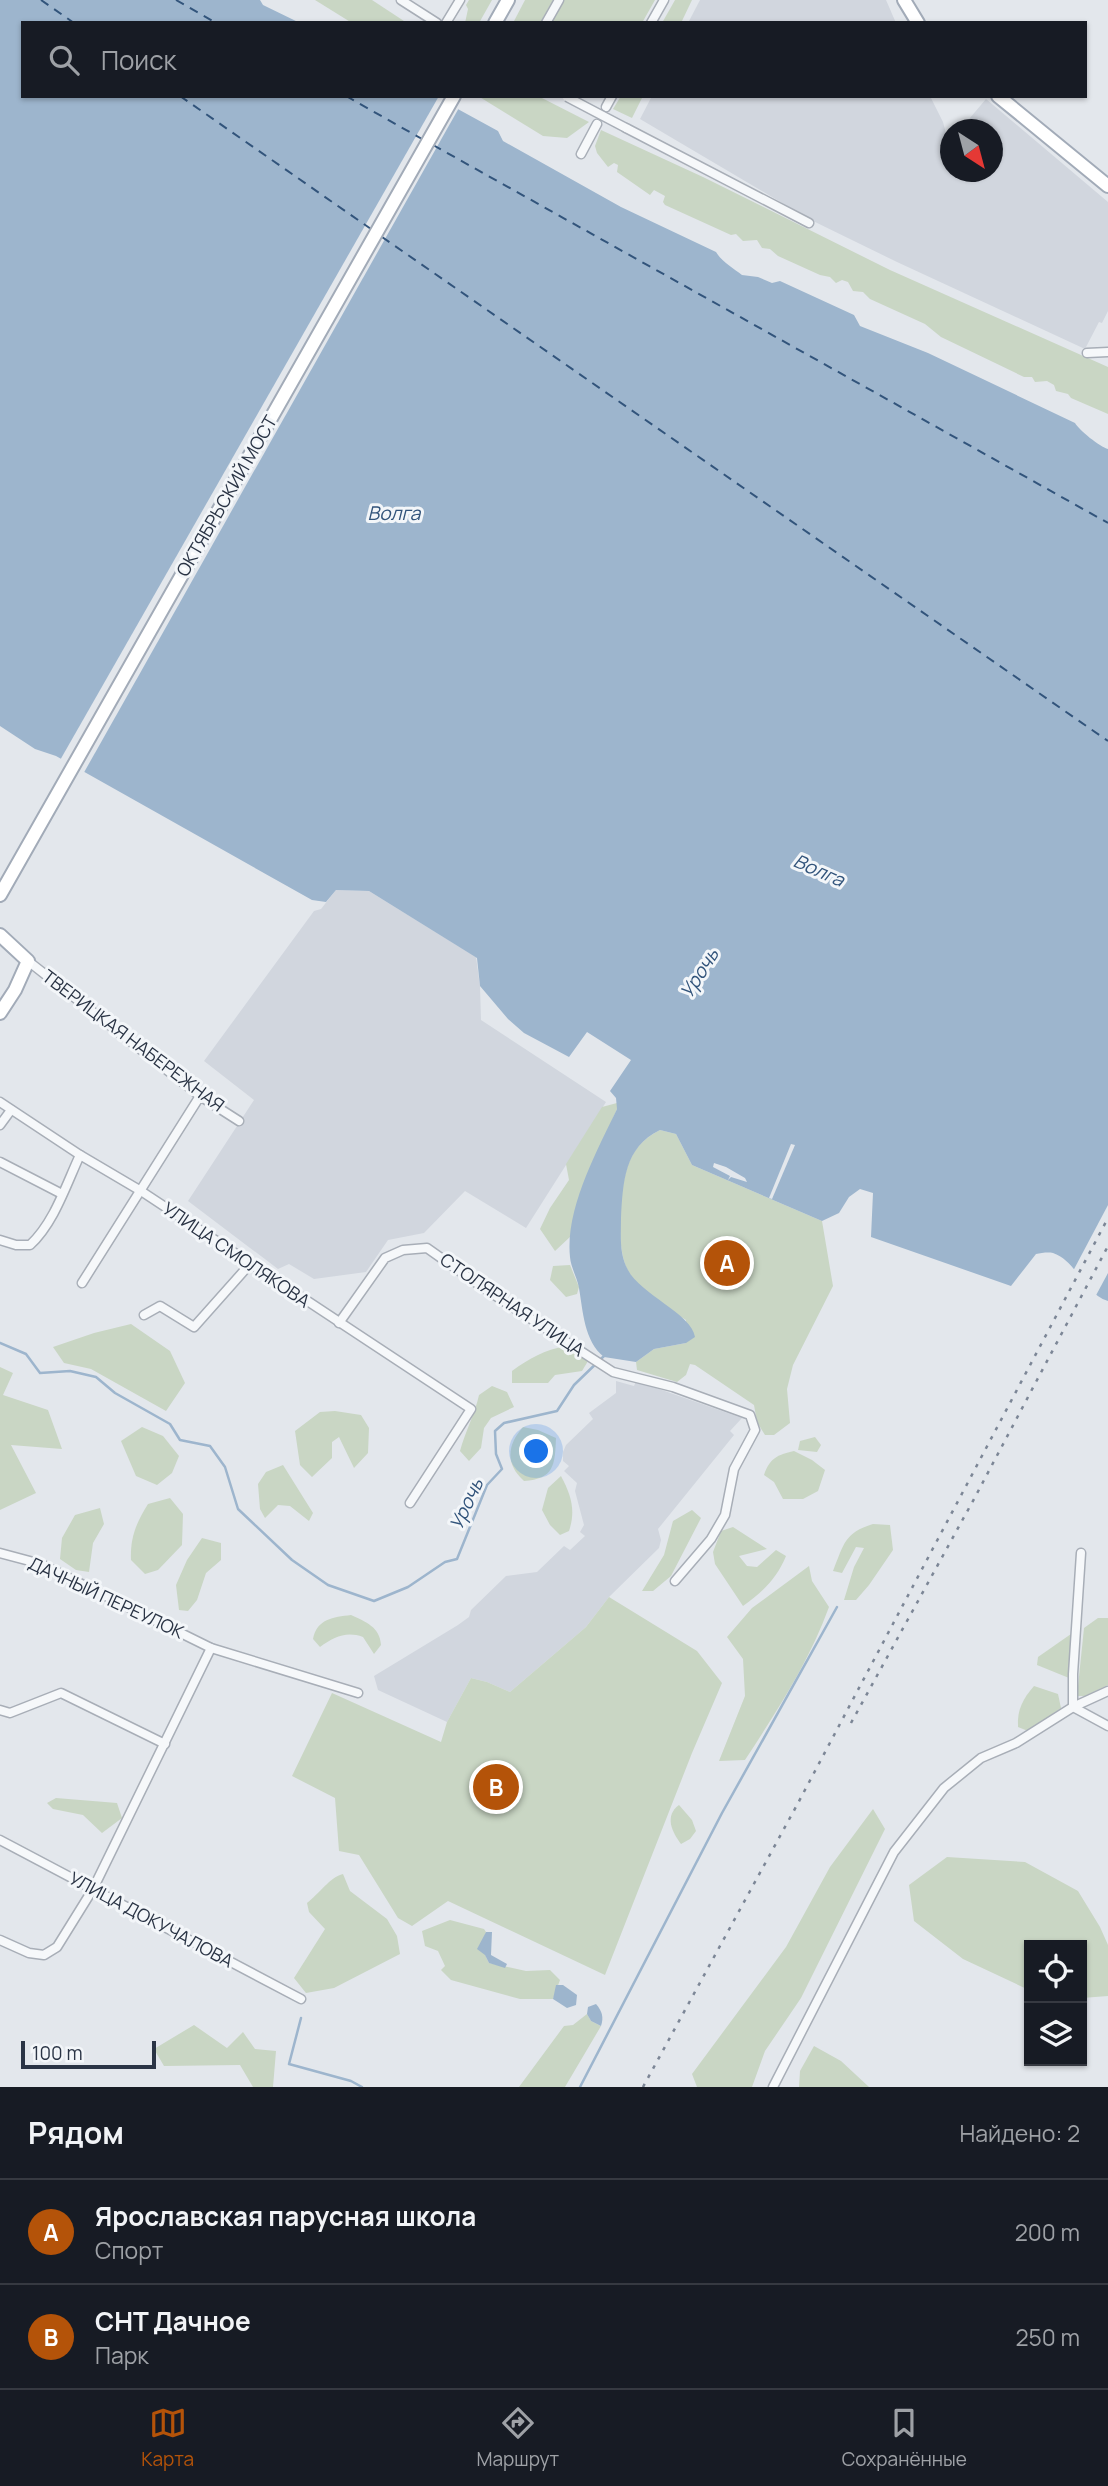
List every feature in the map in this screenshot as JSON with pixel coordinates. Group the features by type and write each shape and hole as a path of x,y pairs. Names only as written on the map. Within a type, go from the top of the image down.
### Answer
{"main road":[{"path":"496,21 508,0"},
{"path":"904,0 917,21"},
{"name":"ОКТЯБРЬСКИЙ МОСТ","path":"0,895 453,98"},
{"path":"1000,98 1108,186"},
{"path":"0,936 28,961 15,990 0,1013"}],"street":[{"path":"401,0 434,21"},
{"path":"447,21 460,0"},
{"path":"547,21 559,0"},
{"path":"652,21 664,0"},
{"path":"568,98 809,223"},
{"path":"606,107 611,98"},
{"path":"581,153 597,124"},
{"path":"1087,353 1108,352"},
{"name":"ТВЕРИЦКАЯ НАБЕРЕЖНАЯ","path":"28,961 200,1096 239,1121"},
{"path":"82,1283 200,1096"},
{"name":"УЛИЦА СМОЛЯКОВА","path":"0,1102 80,1155 141,1191 471,1409 410,1503"},
{"path":"0,1125 11,1110"},
{"path":"0,1240 16,1245 30,1245 38,1238 80,1155"},
{"path":"0,1162 62,1194"},
{"name":"СТОЛЯРНАЯ УЛИЦА","path":"339,1323 385,1258 403,1250 427,1248 612,1372 673,1387 750,1415 755,1430 734,1469 725,1514 712,1539 674,1581"},
{"path":"144,1315 160,1306 194,1327 250,1264"},
{"name":"ДАЧНЫЙ ПЕРЕУЛОК","path":"0,1553 41,1564 211,1648 358,1693"},
{"path":"1073,1707 1081,1553"},
{"path":"0,1940 29,1953 44,1955 57,1947 93,1889 211,1648"},
{"path":"773,2087 894,1852 944,1788 981,1758 1016,1743 1073,1707 1108,1690"},
{"path":"0,1710 10,1713 61,1693 164,1744"},
{"path":"1073,1707 1108,1726"},
{"name":"УЛИЦА ДОКУЧАЛОВА","path":"0,1840 302,2000"}],"shaded area":[{"path":"700,0 886,0 895,21 689,21"},
{"path":"651,98 931,98 942,119 940,182 1003,182 1003,119 969,119 986,99 1108,202 1108,311 1085,349 811,220 640,119"},
{"path":"336,890 369,891 476,957 481,1020 606,1102 526,1228 465,1191 424,1233 388,1240 366,1272 314,1279 289,1264 278,1269 188,1201 254,1100 204,1061 314,911 321,909"},
{"path":"616,1381 634,1386 636,1381 742,1418 730,1431 734,1435 658,1529 661,1540 659,1548 609,1597 586,1627 510,1692 471,1678 447,1722 378,1690 374,1676 469,1617 471,1610 506,1576 537,1572 564,1546 570,1550 585,1536 580,1532 584,1525 575,1491 577,1483 564,1471 569,1466 563,1461 563,1452 566,1445 593,1419 589,1413 616,1393"}],"green space":[{"path":"315,0 372,0 404,21 349,21"},
{"path":"469,0 492,0 480,21 465,21 468,9 466,5"},
{"path":"525,0 553,0 541,21 514,21"},
{"path":"563,0 655,0 643,21 550,21"},
{"path":"675,0 692,0 682,21 663,21"},
{"path":"481,98 542,98 589,122 567,138 543,136"},
{"path":"620,98 642,98 632,118 613,109"},
{"path":"601,130 703,177 890,270 1108,367 1108,414 1071,398 1068,394 1056,391 1054,385 1047,381 1035,382 1032,377 1024,377 941,337 925,324 870,299 863,292 853,291 848,282 842,280 836,283 830,277 778,256 770,249 762,248 757,240 743,241 736,234 731,235 665,205 665,196 654,190 650,195 617,172 618,165 614,163 608,167 595,146"},
{"path":"617,1103 617,1109 580,1194 571,1236 555,1251 540,1229 569,1180 566,1164 602,1107"},
{"path":"660,1130 676,1134 692,1165 822,1221 833,1286 793,1365 787,1389 790,1423 774,1435 765,1435 757,1422 754,1405 695,1365 690,1364 686,1375 677,1382 637,1370 636,1362 654,1349 686,1343 686,1320 639,1286 628,1271 621,1247 621,1200 626,1171 638,1146"},
{"path":"570,1265 579,1287 577,1294 566,1297 550,1280 553,1266"},
{"path":"131,1324 170,1351 185,1383 166,1411 91,1369 64,1363 53,1347"},
{"path":"566,1346 588,1361 582,1371 555,1375 548,1383 512,1383 512,1371 519,1366 544,1352"},
{"path":"0,1367 13,1373 3,1395 48,1410 62,1449 11,1445 36,1493 0,1510"},
{"path":"492,1386 507,1392 514,1407 491,1418 484,1428 481,1448 469,1461 460,1451 462,1444 479,1395"},
{"path":"320,1412 361,1415 369,1428 368,1453 354,1468 339,1437 332,1442 332,1458 312,1477 300,1465 295,1431"},
{"path":"142,1427 163,1436 179,1456 172,1473 157,1485 136,1476 121,1441"},
{"path":"523,1427 556,1438 551,1469 534,1480 524,1481 511,1461 511,1448"},
{"path":"815,1437 821,1445 817,1452 798,1450 800,1441"},
{"path":"794,1451 825,1470 818,1491 803,1499 783,1499 774,1482 764,1475 775,1458"},
{"path":"283,1465 313,1513 309,1521 290,1506 278,1505 265,1518 260,1509 258,1484 266,1472"},
{"path":"561,1476 570,1496 572,1516 569,1531 560,1535 550,1525 542,1510 548,1488"},
{"path":"170,1498 183,1514 182,1545 158,1570 145,1574 131,1560 135,1531 148,1504"},
{"path":"100,1508 104,1524 93,1543 89,1572 76,1570 60,1559 62,1538 75,1515"},
{"path":"692,1510 701,1518 671,1576 653,1591 642,1591 664,1555 673,1521"},
{"path":"873,1524 890,1525 893,1550 856,1600 844,1600 854,1567 864,1548 856,1547 842,1573 833,1571 850,1536"},
{"path":"733,1527 767,1549 739,1556 747,1566 757,1567 776,1550 786,1556 769,1584 743,1606 715,1564 713,1552 721,1531"},
{"path":"202,1538 221,1543 221,1560 206,1573 197,1600 188,1611 179,1610 176,1585 187,1560"},
{"path":"809,1566 812,1581 829,1607 812,1647 745,1760 719,1761 745,1696 743,1659 727,1637 752,1608"},
{"path":"609,1597 697,1651 722,1683 605,1975 448,1901 412,1926 398,1918 359,1855 339,1851 335,1798 292,1776 332,1693 441,1742 447,1722 471,1678 510,1692 586,1627"},
{"path":"351,1615 371,1626 378,1634 381,1645 374,1654 363,1637 357,1635 340,1636 320,1647 313,1639 322,1623 332,1618"},
{"path":"1098,1618 1108,1618 1108,1685 1085,1696 1077,1696 1084,1628"},
{"path":"1071,1634 1069,1678 1037,1665 1038,1657"},
{"path":"1034,1686 1058,1694 1061,1708 1028,1731 1018,1727 1019,1715 1024,1700"},
{"path":"56,1798 117,1803 122,1818 102,1833 83,1815 53,1809 47,1803"},
{"path":"679,1805 692,1820 696,1831 690,1839 681,1844 671,1824 674,1809"},
{"path":"873,1809 885,1829 801,1998 765,2051 752,2087 697,2087 692,2074 786,1947 830,1867"},
{"path":"947,1857 1025,1862 1078,1891 1108,1945 1108,1996 1087,1998 1087,1940 1024,1940 1024,1988 963,1959 914,1921 909,1885"},
{"path":"343,1874 350,1891 387,1919 397,1936 400,1954 334,1988 306,1993 294,1978 325,1929 309,1912 307,1903 329,1882"},
{"path":"450,1920 484,1929 485,1955 489,1963 526,1971 550,1970 560,1980 553,1999 520,1999 451,1980 441,1970 445,1966 438,1951 425,1946 422,1931"},
{"path":"587,2014 591,2021 601,2026 565,2087 519,2087 564,2026 573,2025"},
{"path":"194,2025 227,2048 243,2032 255,2049 276,2051 273,2087 253,2087 240,2065 164,2066 154,2049"},
{"path":"814,2046 841,2061 869,2087 799,2087 800,2071"}],"water":[{"name":"Волга","path":"0,0 260,0 263,5 296,21 21,21 21,98 438,98 498,131 503,141 621,207 716,252 724,262 742,275 758,277 772,283 780,281 854,315 860,326 928,353 1075,423 1090,438 1108,449 1108,1301 1093,1292 1068,1263 1053,1253 1036,1254 1011,1286 871,1237 873,1193 860,1189 849,1197 839,1213 822,1221 692,1165 676,1134 660,1130 639,1146 628,1167 622,1205 622,1251 625,1264 634,1279 685,1320 695,1337 686,1343 654,1349 636,1362 604,1357 588,1334 571,1261 570,1239 577,1200 617,1109 616,1098 610,1091 631,1060 587,1032 569,1057 524,1033 508,1019 480,986 477,958 369,891 336,890 326,902 312,900 56,756 35,749 0,726"},
{"path":"486,1932 492,1932 491,1955 507,1964 505,1968 489,1963 485,1955 477,1949"},
{"path":"556,1985 563,1985 577,1995 576,2005 567,2008 553,1999"},
{"path":"596,2004 602,2014 601,2026 591,2021 587,2014 588,2007"}],"pier":[{"path":"438,98 460,106 82,776 59,762"},
{"path":"791,1144 795,1145 772,1199 769,1198"},
{"path":"714,1163 726,1167 747,1182 731,1177 728,1180 730,1176 713,1167"},
{"path":"1108,1205 1108,1273 1094,1299 1072,1273"}],"waterway":[{"name":"Урочь","path":"0,1343 26,1354 40,1373 70,1371 96,1377 115,1393 170,1424 180,1440 210,1446 225,1467 238,1509 292,1560 328,1585 374,1601 408,1587 445,1562 457,1559 487,1485 502,1469 496,1454 495,1431 504,1423 557,1411 574,1385 604,1356"},
{"path":"580,2087 722,1813 837,1607"},
{"path":"301,2018 289,2064 351,2081 362,2087"}],"ferry route":[{"path":"41,0 71,21"},
{"path":"176,0 213,21"},
{"path":"183,98 371,229"},
{"path":"350,98 422,139"},
{"path":"433,145 1108,523"},
{"path":"382,237 1108,741"}],"railway":[{"path":"643,2087 797,1805 1108,1218"},
{"path":"851,1723 1108,1246"}],"place":[{"name":"Ярославская парусная школа","path":"727,1263"},
{"name":"СНТ Дачное","path":"496,1787"}]}
